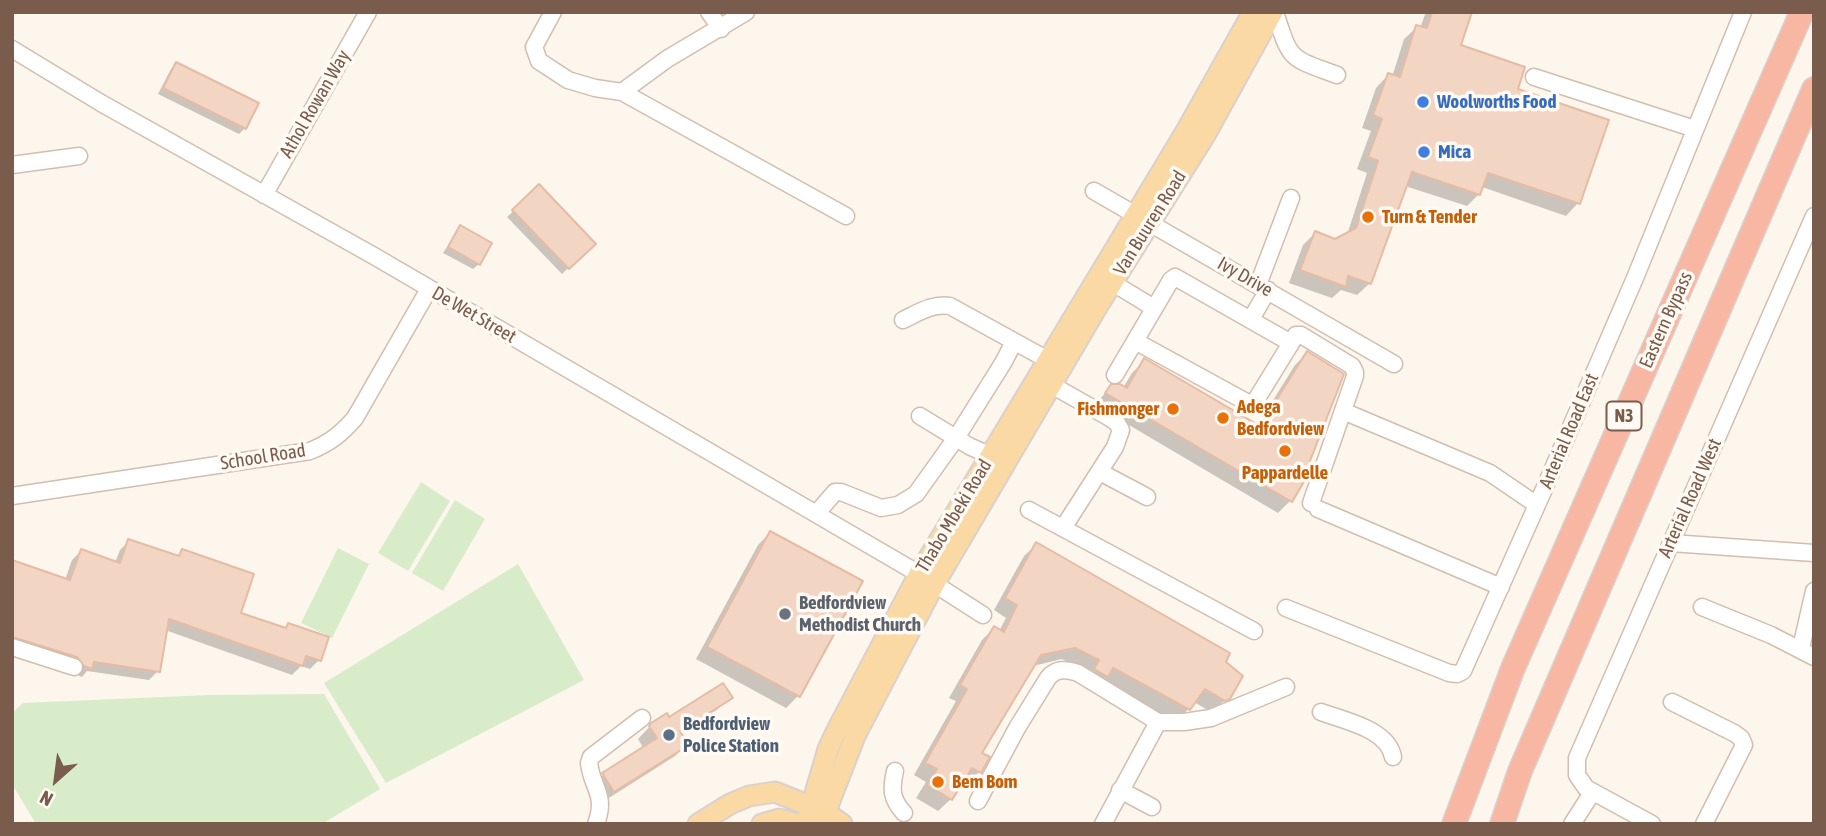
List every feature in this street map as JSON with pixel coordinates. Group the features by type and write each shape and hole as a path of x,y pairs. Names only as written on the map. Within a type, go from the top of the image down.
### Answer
{"highway":[{"name":"Eastern Bypass","path":"1454,824 1513,668 1802,12"},
{"name":"N3","path":"1502,824 1520,771 1814,89"}],"main road":[{"path":"1194,135 1253,12"},
{"path":"1194,135 1274,12"},
{"name":"Van Buuren Road","path":"1089,305 1194,135"},
{"name":"Van Buuren Road","path":"1089,305 1113,283 1144,218"},
{"name":"Thabo Mbeki Road","path":"828,778 838,728 1089,305"},
{"name":"Thabo Mbeki Road","path":"927,578 985,496 998,459 1025,430 1049,373"},
{"path":"709,821 730,804 749,796 828,778"},
{"path":"816,817 828,778"},
{"path":"775,792 816,817 842,824"},
{"path":"762,824 779,819 798,824"}],"street":[{"name":"Athol Rowan Way","path":"264,195 368,12"},
{"path":"554,12 534,47 539,61 568,80 622,92 846,216"},
{"path":"709,12 721,29"},
{"path":"622,92 667,59 746,12"},
{"path":"1274,12 1291,55 1337,75"},
{"name":"Arterial Road East","path":"1286,608 1448,673 1457,674 1463,671 1635,278 1738,14"},
{"name":"De Wet Street","path":"12,49 101,103 429,289 927,578 983,615"},
{"path":"1534,77 1695,129"},
{"path":"12,165 79,156"},
{"name":"Ivy Drive","path":"1094,191 1394,364"},
{"path":"1251,319 1291,198"},
{"name":"Arterial Road West","path":"1592,793 1580,782 1576,768 1577,758 1814,216"},
{"path":"1115,375 1172,278 1178,277 1291,343"},
{"path":"1113,283 1154,309"},
{"name":"School Road","path":"12,496 310,450 321,446 339,436 355,418 429,289"},
{"path":"903,320 929,307 950,306 1014,342 1049,373 1117,423 1121,430 1115,447 1063,528"},
{"path":"1135,341 1250,404 1256,401 1296,335 1301,335 1352,366 1355,372 1314,506 1501,587"},
{"path":"816,514 835,492 881,508 898,505 916,494 956,438 1014,342"},
{"path":"1350,414 1490,473 1537,505"},
{"path":"920,416 998,459"},
{"path":"1100,471 1147,497"},
{"path":"1029,510 1254,631"},
{"path":"1671,543 1814,553"},
{"path":"1702,607 1807,652 1814,591"},
{"path":"12,647 74,667"},
{"path":"978,801 1017,728 1052,673 1062,669 1078,673 1158,722 1211,718 1286,688"},
{"path":"1672,702 1734,733 1741,738 1744,745 1704,824"},
{"path":"1321,712 1379,736 1391,749 1393,757"},
{"path":"596,824 601,799 589,763 591,757 642,718"},
{"path":"1103,824 1158,722"},
{"path":"895,771 895,804 904,813"},
{"path":"1120,790 1152,807"},
{"path":"1572,824 1592,793 1652,824"}],"green space":[{"path":"421,482 450,501 408,571 378,553"},
{"path":"455,500 485,519 443,591 412,573"},
{"path":"338,548 369,564 332,638 301,623"},
{"path":"518,564 584,680 386,783 324,683"},
{"path":"324,694 380,789 322,824 36,824 12,784 12,713 23,703 209,695"}],"building":[{"path":"1432,12 1472,12 1461,45 1525,67 1518,89 1609,120 1580,204 1488,173 1480,195 1412,172 1371,284 1348,276 1346,287 1300,270 1315,231 1335,239 1356,228 1378,161 1368,157 1382,119 1373,115 1388,73 1400,77 1416,25 1427,28"},
{"path":"176,62 259,103 246,129 163,88"},
{"path":"539,184 596,244 569,269 512,210"},
{"path":"460,225 492,243 480,265 448,247"},
{"path":"1307,351 1344,374 1308,466 1312,468 1292,502 1105,393 1111,384 1120,384 1127,388 1144,358 1260,426"},
{"name":"Bedfordview Methodist Church","path":"770,531 863,581 800,697 707,647"},
{"path":"128,539 179,556 182,549 254,574 241,613 286,628 288,623 329,637 321,661 306,656 303,666 169,619 160,672 94,662 92,669 84,666 77,657 12,637 12,560 70,580 81,549 120,563"},
{"path":"1036,542 1230,653 1226,662 1243,676 1230,699 1225,701 1205,689 1190,710 1113,668 1108,677 1094,669 1099,660 1075,648 1041,655 982,753 990,757 981,773 972,768 952,800 927,785 937,769 925,763 967,689 960,685 994,626 1004,632 1017,605 1005,598"},
{"name":"Bedfordview Police Station","path":"723,683 733,698 680,731 689,745 614,792 602,773 657,738 649,726 651,723 667,713 669,717"}],"place":[{"name":"Woolworths Food","path":"1423,102"},
{"name":"Mica","path":"1424,152"},
{"name":"Turn & Tender","path":"1368,217"},
{"name":"Fishmonger","path":"1173,409"},
{"name":"Adega Bedfordview","path":"1223,418"},
{"name":"Pappardelle","path":"1285,451"},
{"name":"Bedfordview Methodist Church","path":"785,614"},
{"name":"Bedfordview Police Station","path":"669,735"},
{"name":"Bem Bom","path":"938,782"}]}
